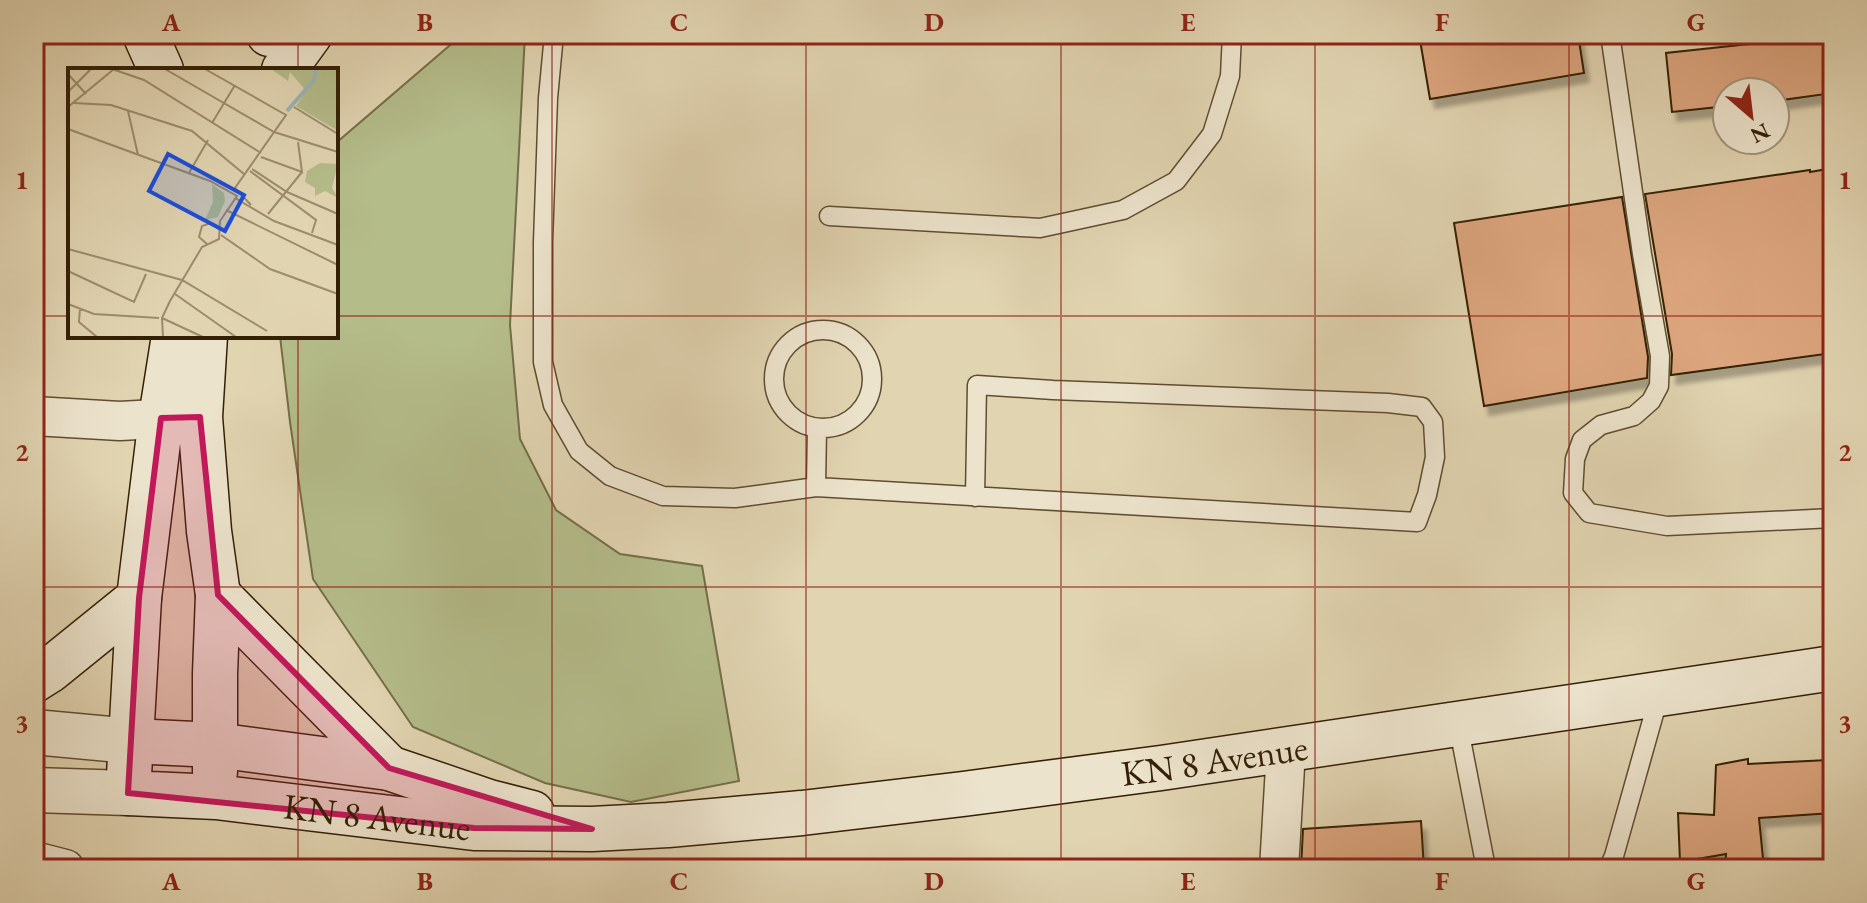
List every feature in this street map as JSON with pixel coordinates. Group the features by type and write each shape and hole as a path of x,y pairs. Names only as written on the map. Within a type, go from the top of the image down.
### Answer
{"main road":[{"path":"145,34 160,68"},
{"path":"285,68 310,34"},
{"path":"174,338 181,417 209,531 218,595 216,797"},
{"path":"128,793 139,598 181,417 204,338"},
{"path":"218,595 389,768"},
{"path":"34,680 139,598"},
{"name":"KN 8 Avenue","path":"34,790 216,797 474,828 592,829 668,825 816,812 963,794 1286,750 1833,668"},
{"name":"KN 8 Avenue","path":"34,732 215,745 389,768 489,802 592,829"}],"street":[{"path":"34,416 120,421 181,417"},
{"path":"1279,869 1286,750"},
{"path":"34,861 65,869"}],"lane":[{"path":"554,34 548,98 543,242 543,362 553,405 579,451 610,476 663,496 735,498 816,487 975,497 1417,522 1427,495 1435,457 1433,422 1422,407 1388,403 977,385 975,497"},
{"path":"829,216 1040,228 1123,210 1176,181 1212,134 1230,76 1232,34"},
{"path":"1610,34 1660,356 1659,386 1651,401 1634,416 1601,425 1582,440 1575,459 1573,493 1589,513 1667,526 1833,518"},
{"path":"815,331 831,331 846,336 859,346 868,359 872,375 871,390 854,417 840,425 817,428 793,419 782,407 774,376 778,360 786,347 799,336 815,331"},
{"path":"816,487 817,428"},
{"path":"1608,869 1660,694"},
{"path":"1458,724 1488,869"}],"highlighted area":[{"path":"200,417 218,595 389,768 592,829 474,828 128,793 139,598 161,418"}],"green space":[{"path":"463,34 525,34 510,325 520,439 556,510 620,554 702,566 739,781 631,802 545,783 413,727 313,579 280,338 338,338 338,141"}],"building":[{"path":"1419,34 1578,34 1584,73 1430,99"},
{"path":"1833,35 1833,93 1791,99 1791,76 1711,76 1711,108 1672,112 1666,53"},
{"path":"1833,168 1833,353 1671,375 1672,354 1645,194"},
{"path":"1622,197 1648,357 1647,378 1484,406 1454,223"},
{"path":"1748,759 1748,764 1828,760 1832,813 1759,818 1764,869 1725,869 1726,854 1680,862 1678,813 1714,815 1716,765"},
{"path":"1421,821 1424,869 1301,869 1303,829"}]}
